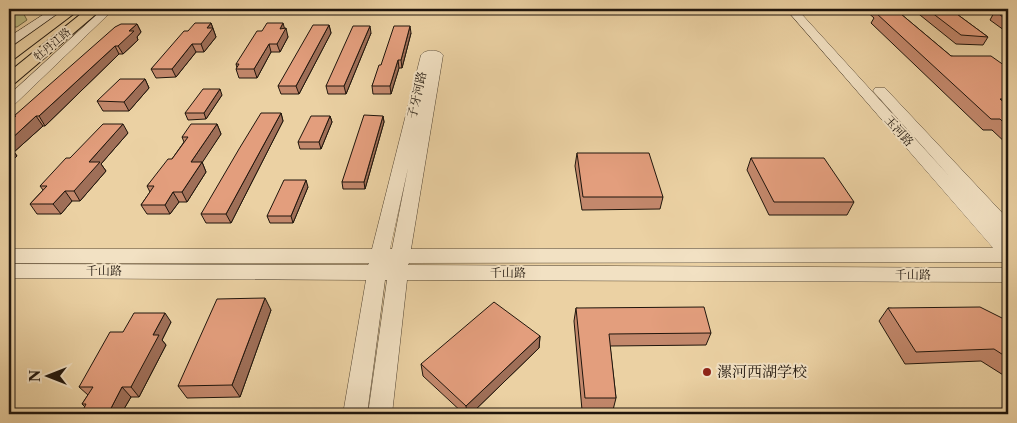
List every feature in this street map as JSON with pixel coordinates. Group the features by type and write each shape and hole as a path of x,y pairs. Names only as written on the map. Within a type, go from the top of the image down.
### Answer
{"main road":[{"name":"牡丹江路","path":"9,56 78,11"},
{"name":"牡丹江路","path":"9,80 78,11"}],"street":[{"path":"9,102 109,9"},
{"name":"玉河路","path":"791,9 1008,254"},
{"name":"玉河路","path":"804,9 1008,230"},
{"path":"9,42 78,11"},
{"name":"子牙河路","path":"355,414 377,265 427,55 437,55 399,264 380,414"},
{"name":"千山路","path":"9,271 1008,254"},
{"name":"千山路","path":"9,256 377,265"},
{"name":"千山路","path":"399,264 1008,275"}],"shaded area":[{"path":"9,9 21,9 27,20 17,27 9,27"}],"building":[{"path":"878,9 895,9 951,56 991,56 1008,68 1008,99 1000,99 1008,106 1008,127 1000,119 991,119 876,13 884,13"},
{"path":"927,9 950,9 988,37 961,35"},
{"path":"996,9 1008,9 1008,21 995,11 999,11"},
{"path":"195,23 211,23 207,28 213,28 201,44 192,44 172,69 151,69 184,31 188,31"},
{"path":"267,23 283,23 280,29 286,28 277,44 269,44 254,69 236,69 239,64 236,64 257,31 262,31"},
{"path":"121,24 137,24 129,31 134,31 118,46 115,46 9,141 9,122 16,116 14,116 115,27"},
{"path":"313,25 329,25 296,86 278,86"},
{"path":"353,26 370,26 344,86 326,86"},
{"path":"394,26 410,26 401,60 398,60 390,86 372,86 379,65 381,65"},
{"path":"120,79 145,79 124,102 97,101"},
{"path":"203,89 220,89 204,113 185,113"},
{"path":"261,113 281,113 226,214 201,214 239,149"},
{"path":"364,115 383,116 364,182 342,182"},
{"path":"311,116 330,116 319,142 298,142"},
{"path":"103,124 123,124 89,162 100,162 74,191 65,191 53,204 30,204 47,186 40,186 66,158 70,158"},
{"path":"191,124 217,124 191,162 202,162 182,192 173,192 165,205 141,205 154,186 147,186 168,159 172,159 188,137 182,137"},
{"path":"577,153 649,153 663,197 583,197"},
{"path":"751,158 824,158 854,202 774,202"},
{"path":"284,180 306,180 291,216 267,216"},
{"path":"265,298 232,385 178,386 217,299"},
{"path":"494,302 540,336 466,406 421,364"},
{"path":"704,307 711,333 609,334 616,398 585,398 576,308"},
{"path":"980,307 1008,321 1008,358 994,349 916,352 888,308"},
{"path":"134,313 165,313 153,335 159,335 131,387 122,387 108,414 81,414 86,404 82,404 93,387 79,387 110,332 123,332"},
{"path":"280,412 280,414 241,414"},
{"path":"988,412 990,414 955,414"}],"place":[{"name":"漯河西湖学校","path":"707,372"}]}
